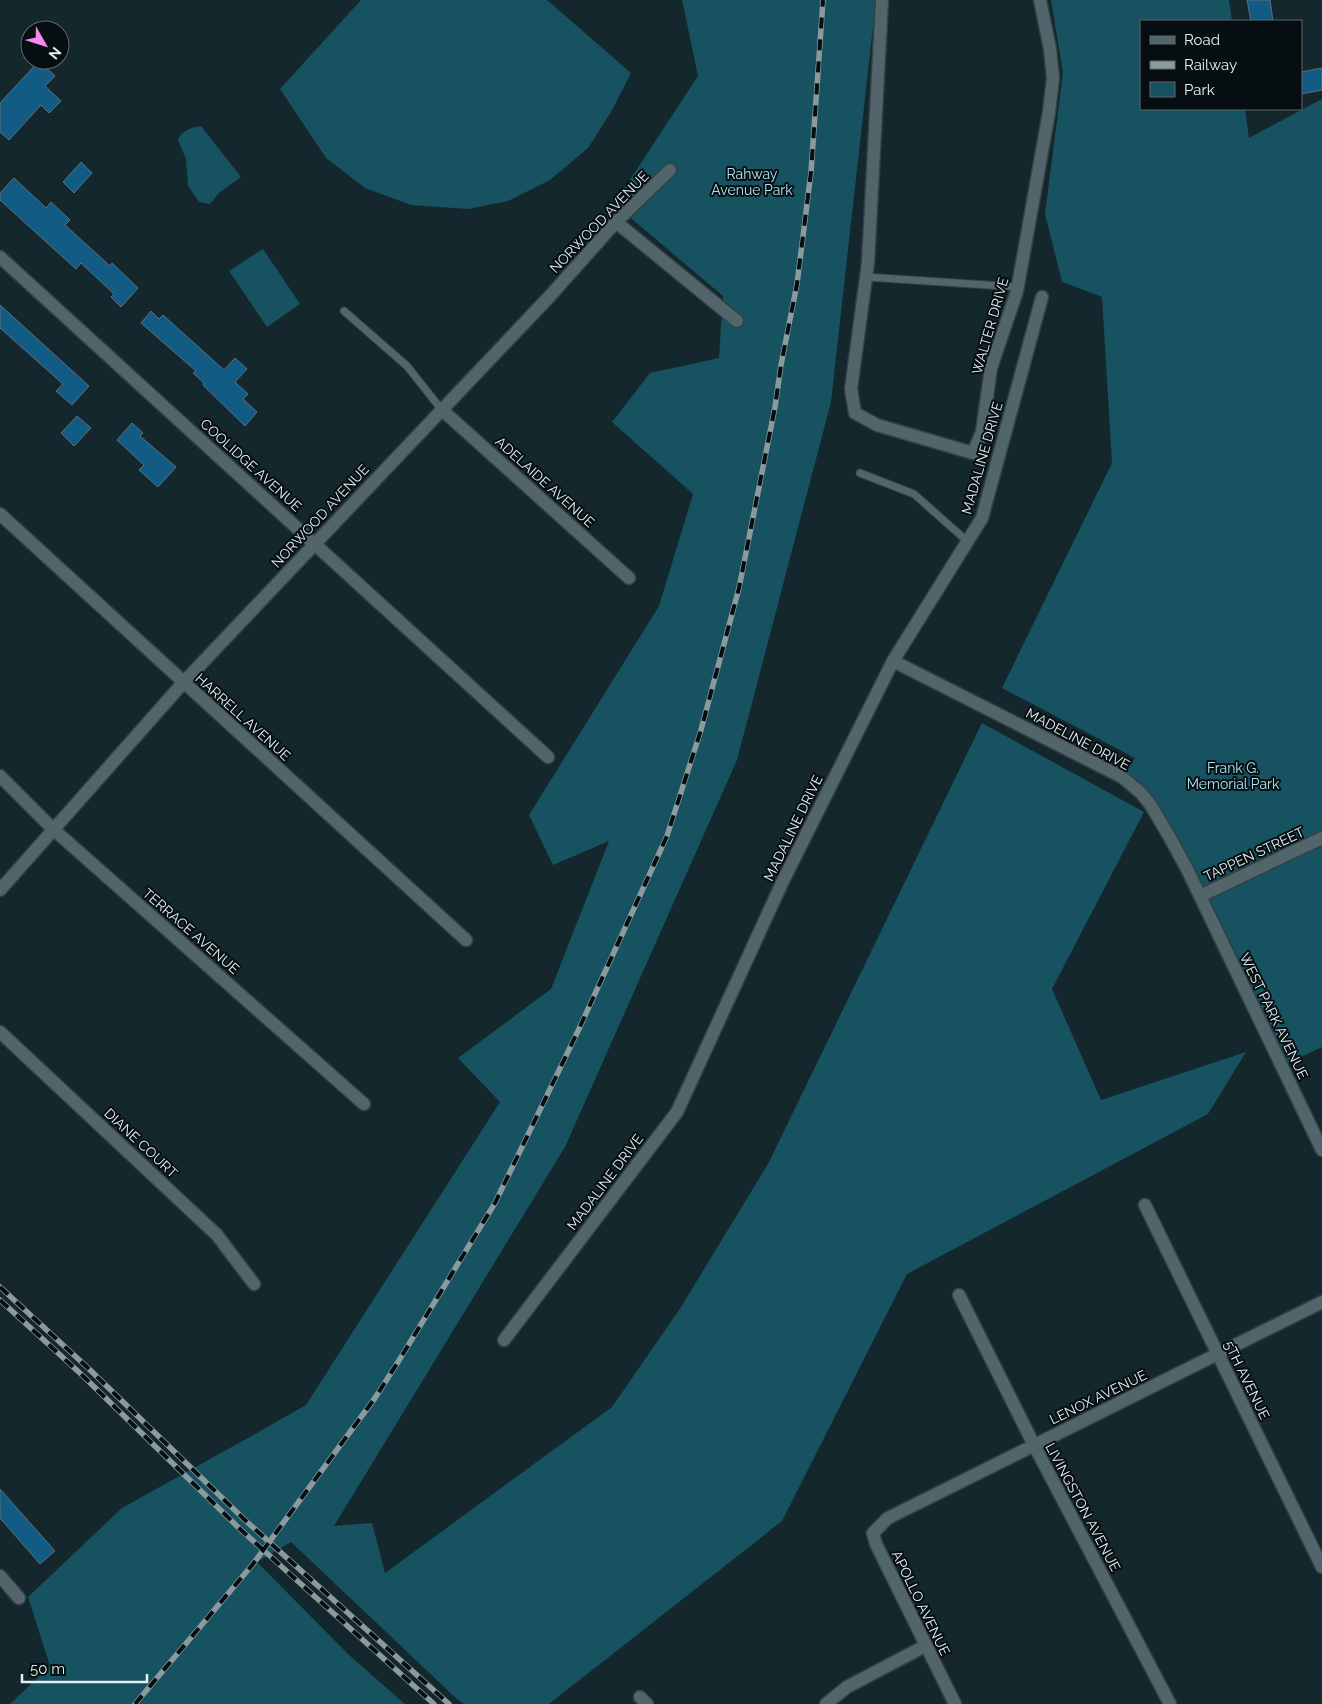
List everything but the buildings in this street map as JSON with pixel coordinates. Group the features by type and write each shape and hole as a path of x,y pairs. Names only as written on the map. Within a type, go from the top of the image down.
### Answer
{"street":[{"name":"WALTER DRIVE","path":"882,0 866,277 851,389 855,413 877,425 973,453 982,432 991,368 1018,287 1053,78 1050,49 1040,0"},
{"name":"NORWOOD AVENUE","path":"0,890 184,683 441,409 549,297 616,222 670,170"},
{"path":"616,222 736,321"},
{"name":"COOLIDGE AVENUE","path":"0,257 548,758"},
{"name":"MADALINE DRIVE","path":"504,1340 677,1112 782,883 893,661 982,518 1042,297"},
{"name":"ADELAIDE AVENUE","path":"441,409 629,578"},
{"name":"HARRELL AVENUE","path":"0,514 466,940"},
{"name":"MADELINE DRIVE","path":"893,661 1122,777 1141,793 1159,817 1200,896"},
{"name":"TERRACE AVENUE","path":"0,776 53,829 364,1104"},
{"name":"TAPPEN STREET","path":"1200,896 1322,838"},
{"name":"WEST PARK AVENUE","path":"1200,896 1322,1150"},
{"name":"DIANE COURT","path":"0,1032 217,1235 254,1284"},
{"name":"5TH AVENUE","path":"1145,1205 1322,1567"},
{"name":"LIVINGSTON AVENUE","path":"959,1295 1034,1445 1170,1704"},
{"name":"LENOX AVENUE","path":"888,1518 1322,1302"},
{"name":"APOLLO AVENUE","path":"888,1518 873,1532 876,1544 955,1704"},
{"path":"0,1576 20,1598"},
{"path":"826,1704 847,1687 925,1646"}],"lane":[{"path":"866,277 1018,287"},
{"path":"344,311 407,366 441,409"},
{"path":"860,473 914,494 967,541"}],"green space":[{"path":"361,0 547,0 631,73 611,112 588,148 550,180 508,201 468,209 411,205 365,188 326,158 280,89"},
{"name":"Rahway Avenue Park","path":"682,0 876,0 831,402 737,760 565,1147 334,1526 372,1523 385,1573 612,1407 681,1307 768,1164 982,723 1144,812 1052,989 1101,1100 1246,1052 1208,1114 907,1274 782,1521 549,1704 464,1704 459,1701 291,1542 257,1562 349,1655 405,1704 10,1704 50,1666 28,1597 122,1508 306,1405 500,1102 458,1058 551,989 609,841 553,865 529,815 659,606 693,494 612,422 650,373 719,358 723,296 614,204 698,76"},
{"name":"Frank G. Memorial Park","path":"1051,0 1229,0 1232,20 1140,20 1140,110 1245,110 1249,138 1322,99 1322,1047 1286,1064 1224,935 1218,917 1200,896 1180,857 1122,777 1135,758 1002,688 1112,463 1102,297 1062,282 1045,214 1063,73"},
{"path":"201,126 241,177 219,193 210,204 199,202 188,186 186,159 178,140 187,130"},
{"path":"263,249 300,304 267,327 229,271"}],"railway":[{"path":"135,1704 253,1564 375,1398 398,1362 495,1203 578,1031 667,836 701,730 739,588 775,407 797,284 811,172 823,0"},
{"path":"0,1287 88,1368 247,1522 449,1704"},
{"path":"0,1300 81,1374 240,1529 434,1704"}]}
